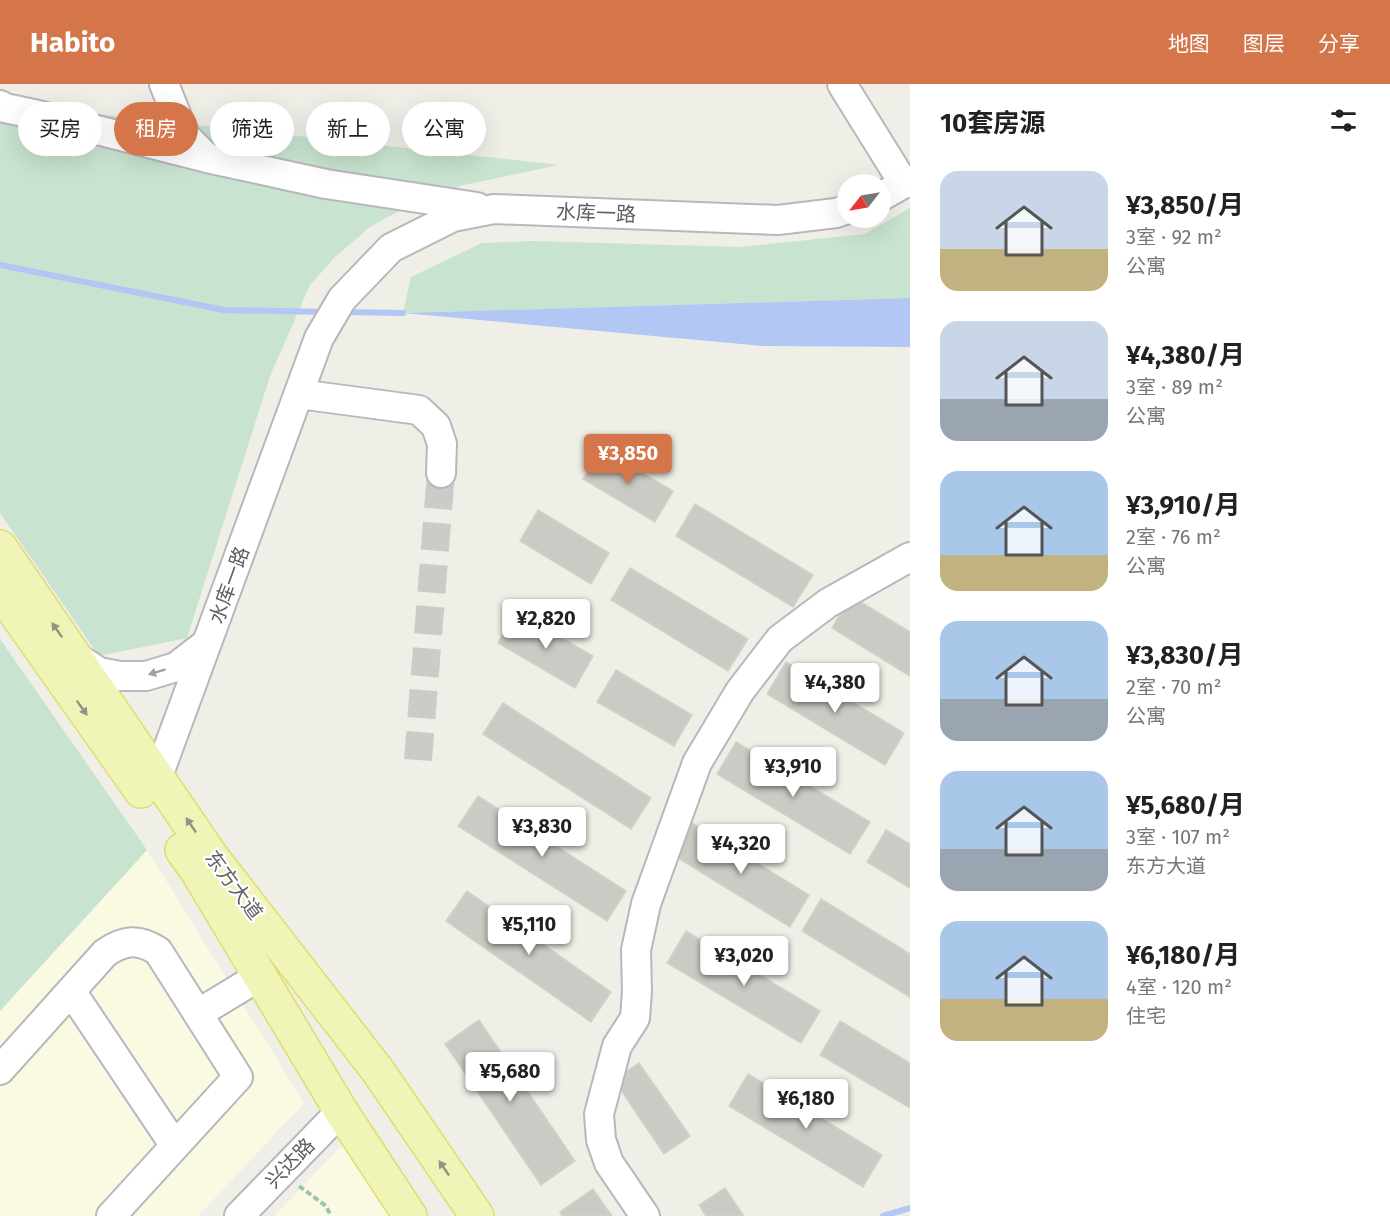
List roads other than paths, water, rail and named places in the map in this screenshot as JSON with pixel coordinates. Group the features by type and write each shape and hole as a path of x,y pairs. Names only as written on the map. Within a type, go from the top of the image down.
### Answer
{"main road":[{"name":"东方大道","path":"0,547 158,776 205,864 260,976 341,1111 410,1216"},
{"name":"东方大道","path":"0,591 205,864 378,1071 477,1216"},
{"path":"205,864 432,1216"},
{"path":"205,864 451,1216"}],"street":[{"path":"164,84 185,136 207,158"},
{"path":"842,84 898,187"},
{"path":"0,105 207,158 326,184 494,209"},
{"name":"水库一路","path":"158,776 319,338 342,299 391,249 453,217 494,209 778,220 837,213"},
{"path":"299,394 419,410 436,426 442,444 441,473"},
{"path":"645,1216 609,1163 601,1140 599,1114 617,1046 635,1018 636,950 646,904 697,763 740,691 780,639 828,603 910,557"},
{"path":"76,657 99,672 120,676 146,676 176,667 207,643"},
{"path":"0,1070 105,953 119,943 131,942 149,945 158,951 238,1077 111,1216"},
{"path":"199,1014 260,976"},
{"path":"71,991 175,1146"},
{"name":"兴达路","path":"239,1216 341,1111"}],"water":[{"path":"910,298 910,347 763,346 403,313"}],"waterway":[{"path":"0,265 224,310 325,312"},
{"path":"344,312 403,313"},
{"path":"883,1216 910,1208"}],"tunnel":[{"path":"418,760 441,473"}]}
